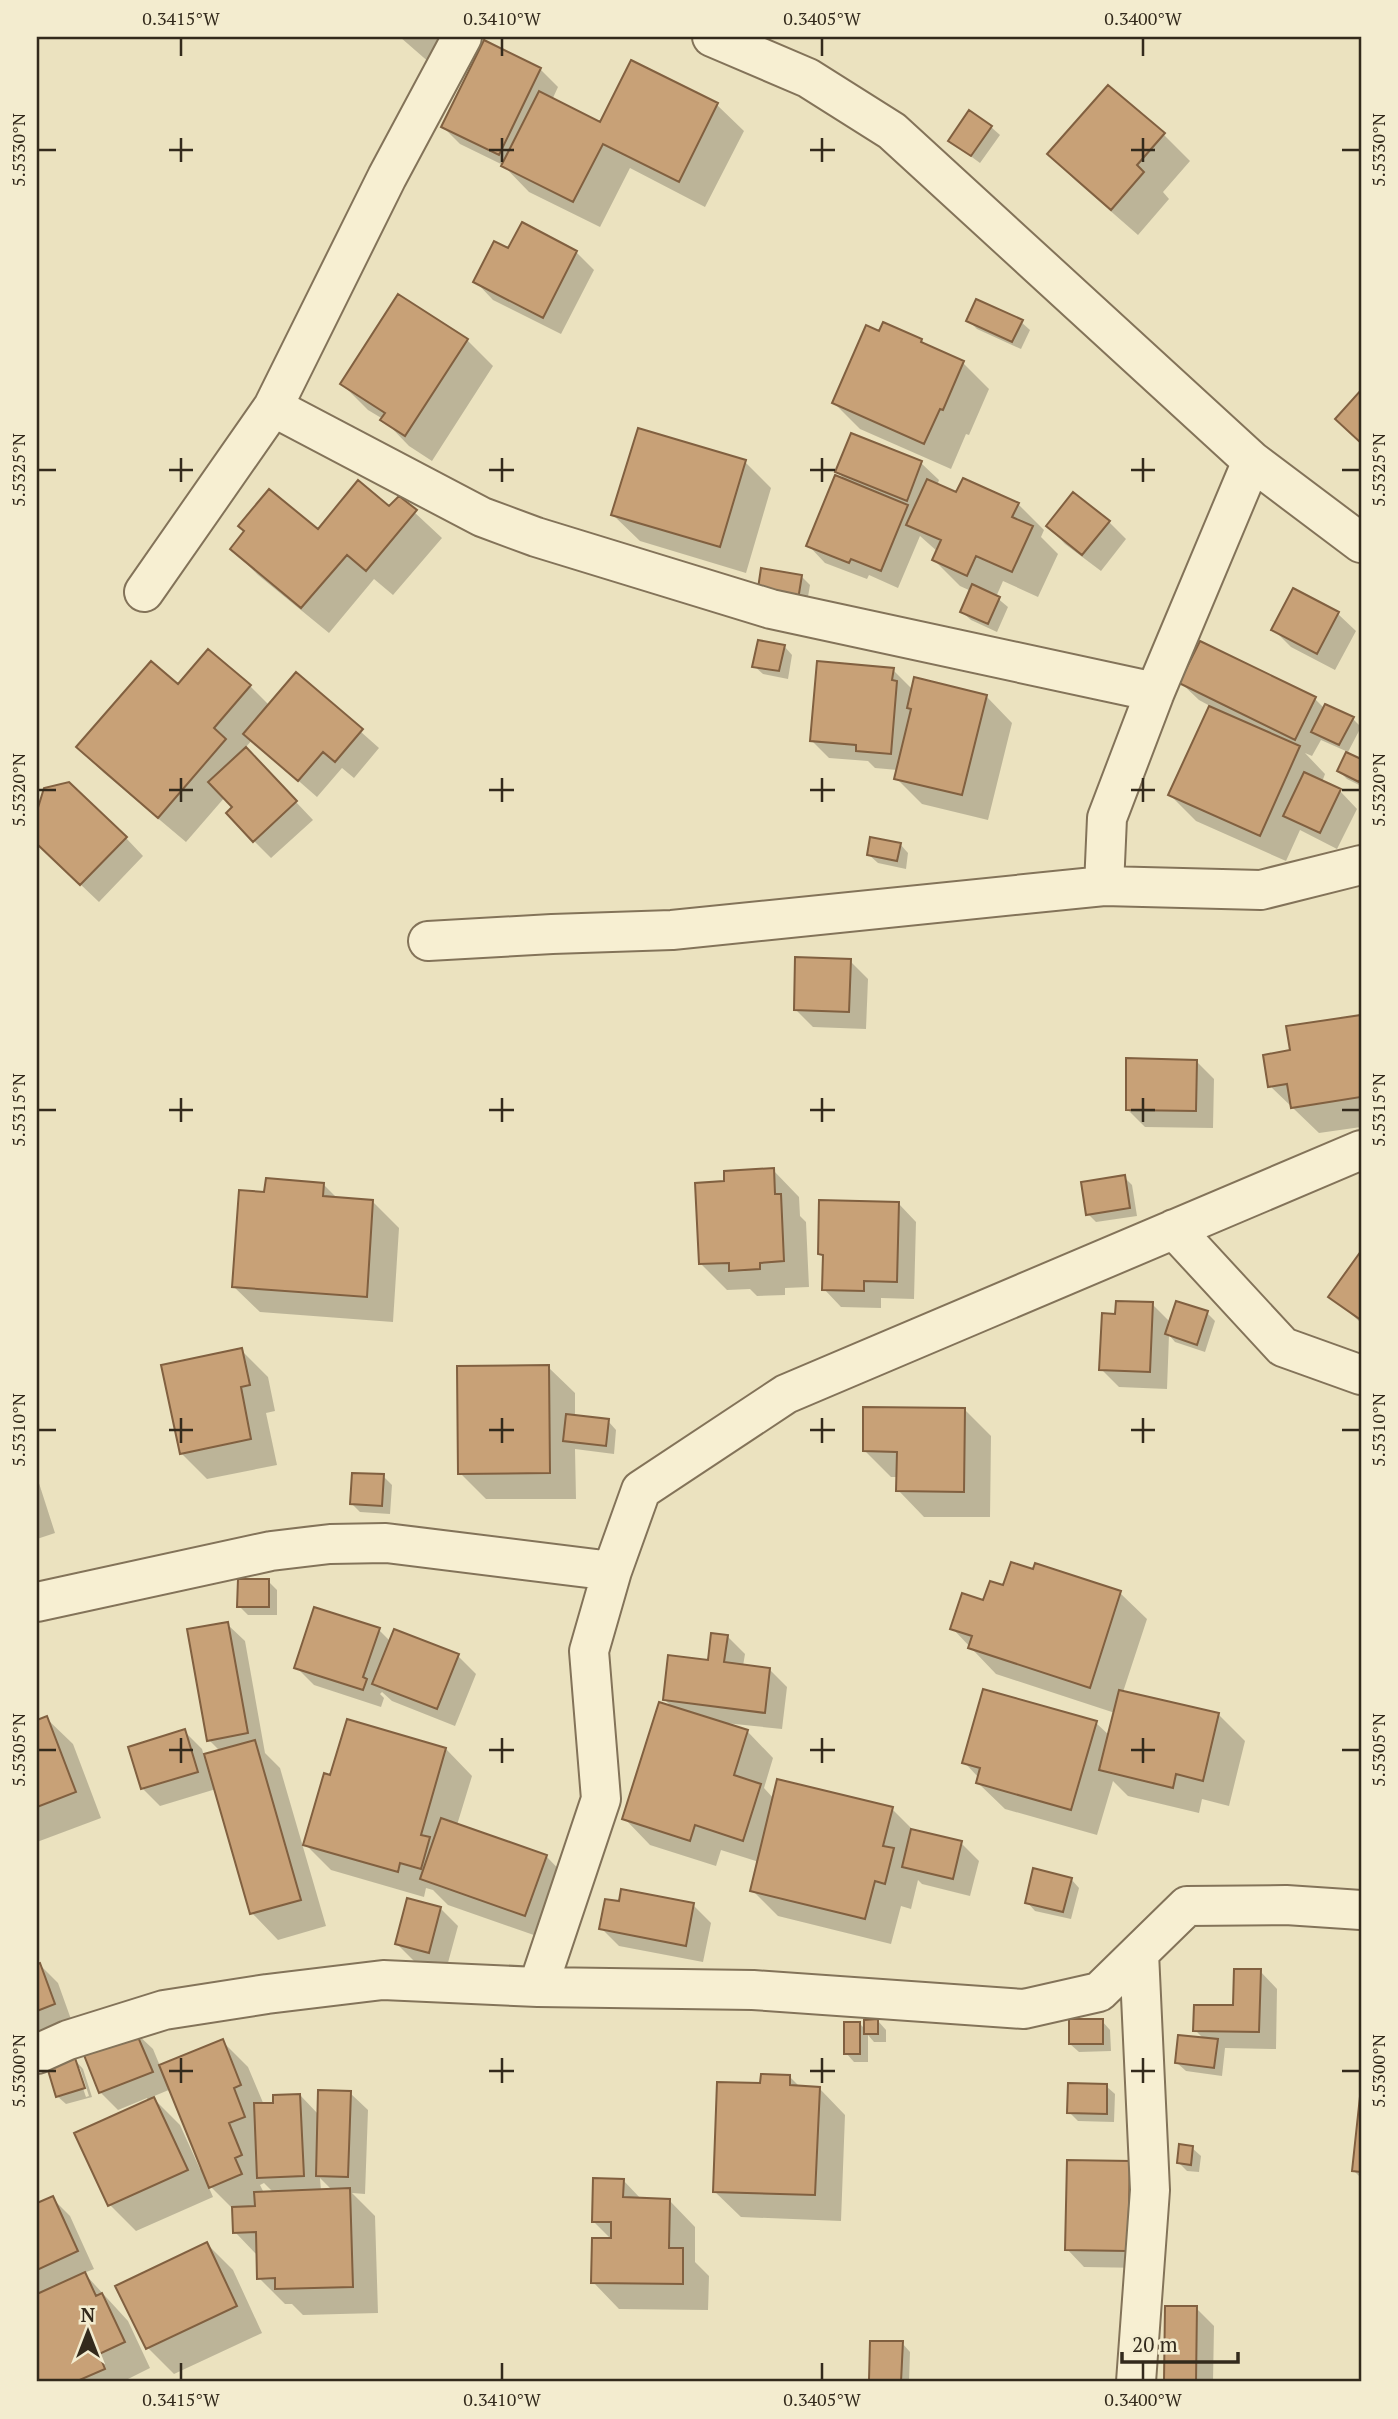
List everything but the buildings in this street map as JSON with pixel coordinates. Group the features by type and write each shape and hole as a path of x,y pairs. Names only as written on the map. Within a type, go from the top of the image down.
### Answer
{"street":[{"path":"144,592 273,407 387,177 462,37"},
{"path":"712,37 808,78 892,131 1252,461 1361,543"},
{"path":"273,407 482,517 536,537 771,609 1155,692"},
{"path":"1104,886 1107,818 1155,692 1252,461"},
{"path":"428,941 552,933 672,930 1104,886 1261,890 1361,865"},
{"path":"538,1987 601,1799 589,1651 612,1571 642,1490 786,1394 1361,1150"},
{"path":"1174,1229 1283,1347 1361,1375"},
{"path":"37,1602 271,1551 330,1544 386,1543 612,1571"},
{"path":"37,2054 68,2040 164,2010 383,1980 538,1987 753,1990 1024,2009 1099,1992 1187,1906 1286,1905 1361,1910"},
{"path":"1136,2382 1150,2190 1139,1953"}]}
